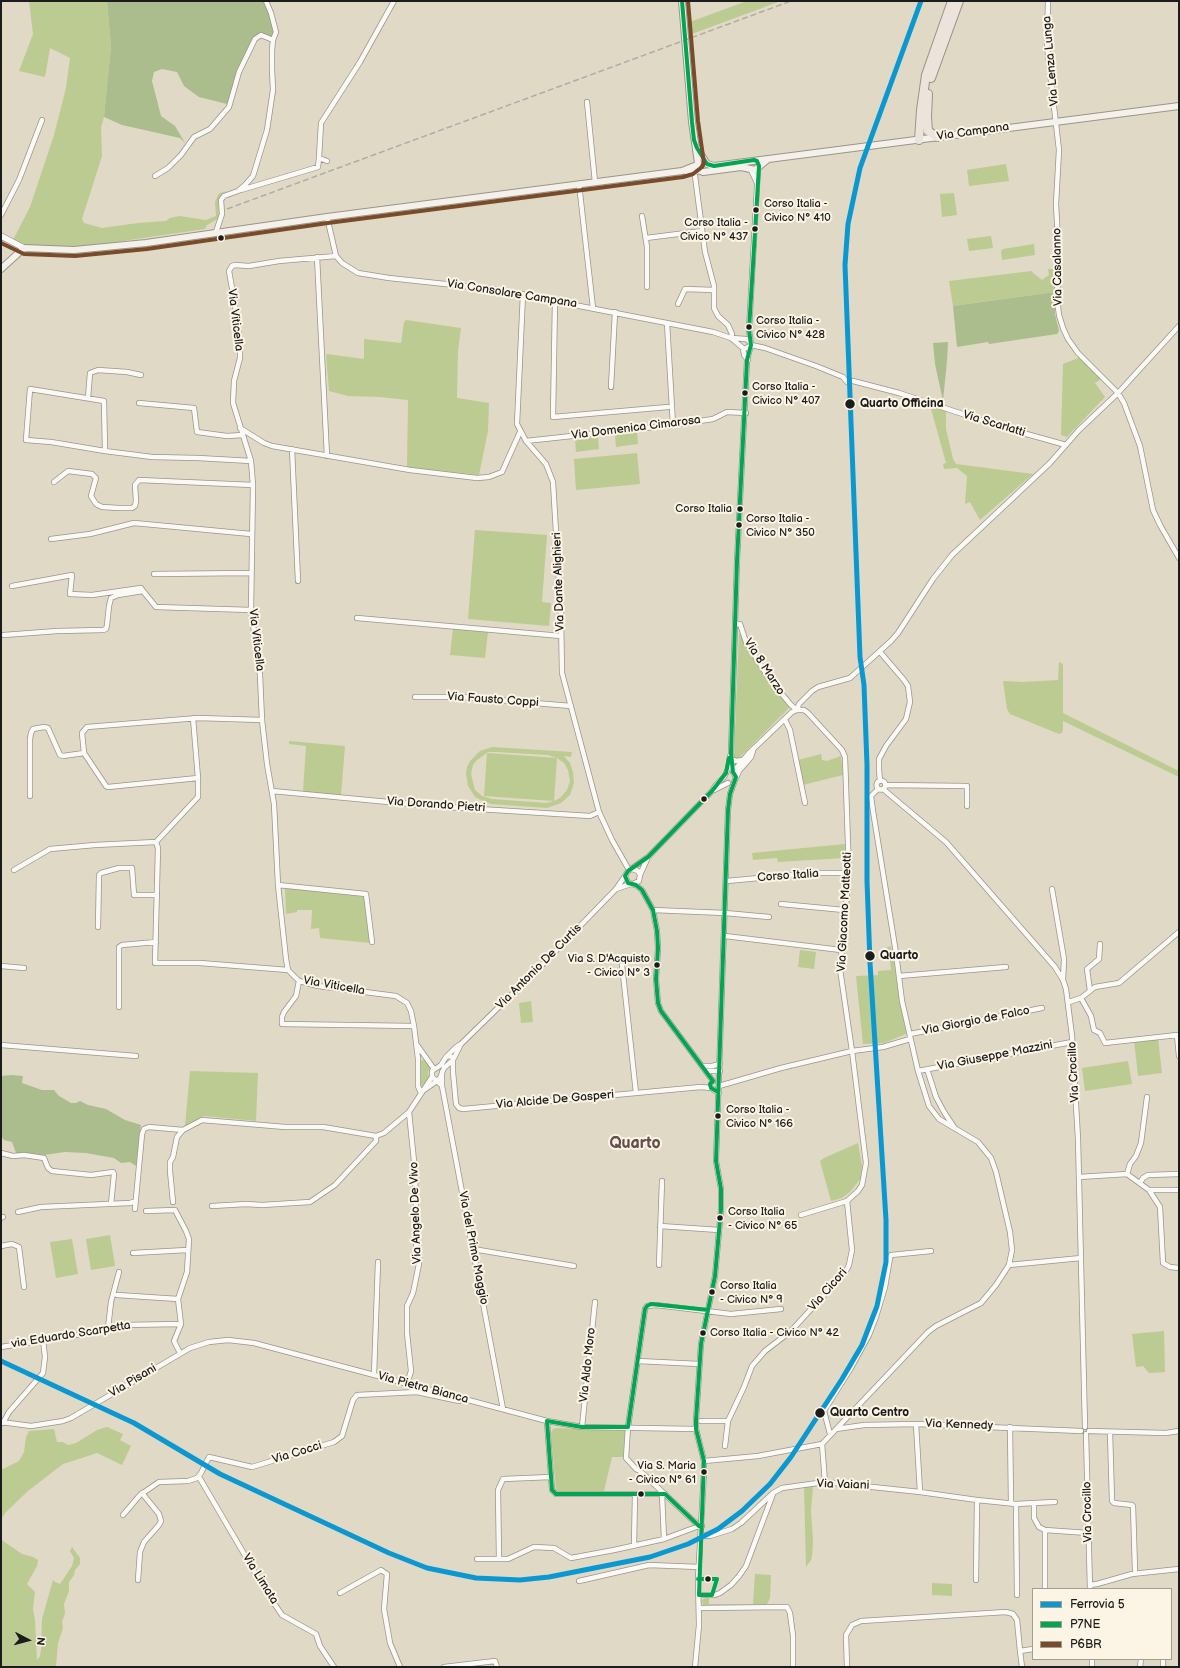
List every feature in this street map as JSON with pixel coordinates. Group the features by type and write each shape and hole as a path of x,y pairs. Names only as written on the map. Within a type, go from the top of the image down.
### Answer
{"highway":[{"path":"922,140 921,110 926,74 952,1"},
{"path":"922,140 928,131 927,97 931,77 959,1"},
{"path":"928,131 937,137"}],"main road":[{"path":"682,1 692,122 698,170"},
{"name":"Via Campana","path":"698,170 702,161 714,166 753,160 767,160 802,154 922,140 1056,121 1179,106"},
{"path":"696,148 706,163"},
{"path":"753,160 759,164 755,169 749,164 753,160"},
{"path":"755,169 767,160"},
{"name":"Via Campana","path":"24,248 74,250 146,244 327,216 682,171 742,167 755,169"},
{"path":"1,269 24,248"}],"street":[{"path":"238,191 253,176 267,130 273,90 273,40 276,32 266,1"},
{"path":"216,232 222,214 221,200 224,196 318,167 321,123 360,62 394,1"},
{"name":"Via Lenza Lunga","path":"1048,1 1047,46 1056,121"},
{"path":"155,176 168,168 181,155 194,137 210,129 229,107 239,72 255,39 261,35 273,40"},
{"path":"587,102 595,182"},
{"path":"1,215 19,180 42,120"},
{"name":"Via Casalanno","path":"1056,121 1059,150 1056,204 1059,259 1057,299 1059,315 1068,339 1078,352 1118,393 1128,412 1140,446 1155,517 1179,558"},
{"path":"319,158 327,161"},
{"path":"735,780 731,753 735,624 757,185 755,169"},
{"path":"698,170 702,231 714,290 714,308 718,316 728,326 732,334 731,338"},
{"path":"579,184 593,308"},
{"path":"327,216 336,256"},
{"path":"642,216 646,238 647,287"},
{"path":"646,238 702,231"},
{"name":"Via Campana","path":"1,236 24,248"},
{"name":"Via Consolare Campana","path":"336,256 351,269 368,275 451,283 523,294 713,332 748,342"},
{"name":"Via Viticella","path":"336,256 279,261 249,266 235,265 230,268 240,346 240,358 234,381 233,403 251,462 253,485 251,534 251,610 260,675 262,720 267,764 272,790 278,885 288,970 299,981 318,986 400,997 409,1006 417,1043"},
{"path":"317,257 327,456"},
{"path":"678,304 685,289 714,290"},
{"name":"Via Dante Alighieri","path":"523,294 517,424 526,441 546,464 553,482 562,673 599,812 612,840 630,870"},
{"path":"555,301 553,417 668,407"},
{"path":"611,387 615,312"},
{"path":"667,323 673,425"},
{"path":"714,790 716,785 725,775 729,772 733,772 792,712 797,710 799,704 818,687 845,680 856,674 880,652 898,633 933,580 952,555 1036,476 1118,393 1179,326"},
{"name":"Via Consolare Campana","path":"731,338 742,348"},
{"path":"742,348 746,349 748,342"},
{"path":"748,360 744,355 741,343 748,342 765,348 843,377 847,382"},
{"path":"88,398 90,373 98,370 127,372 141,375"},
{"name":"Via Scarlatti","path":"853,381 899,393 1005,428 1066,445"},
{"path":"105,451 104,401 30,389 26,440 105,451 152,457 198,458 251,462"},
{"path":"139,403 194,408 197,432 227,436 243,435"},
{"name":"Via Domenica Cimarosa","path":"526,441 673,425 713,419 727,412 746,413"},
{"path":"240,428 264,443 292,449 410,470 477,478 489,477 502,472 520,432"},
{"path":"292,449 298,582"},
{"path":"54,482 68,471 92,474 96,478 92,496 96,504 102,508 132,508 135,506 135,485 139,480 253,485"},
{"path":"50,539 90,534 134,523 251,534"},
{"path":"154,574 251,572"},
{"path":"12,586 72,575 70,594 92,595 141,588 156,607 251,610"},
{"path":"4,635 57,631 103,630 106,629 109,606 112,598 118,595 143,591"},
{"path":"358,618 561,636"},
{"name":"Via 8 Marzo","path":"735,624 740,624 746,642 770,680 797,710"},
{"path":"880,652 904,680 909,692 908,712 906,719 886,746 880,759 880,781 877,785 882,788 967,786 967,806"},
{"name":"Via Fausto Coppi","path":"414,697 462,697 571,706"},
{"name":"Via Giacomo Matteotti","path":"797,710 804,710 808,713 845,753 849,873 844,910 840,970 852,1051 866,1170 864,1180 858,1191 847,1201"},
{"path":"198,778 108,787 84,753 82,733 87,727 193,718 262,720"},
{"path":"14,870 50,849 156,842 198,797 198,778 193,718"},
{"path":"785,720 790,730 805,803"},
{"path":"30,796 30,739 33,729 44,727 48,728 60,755 63,756 84,753"},
{"path":"695,1667 699,1608 700,1526 704,1461 696,1429 699,1364 702,1339 715,1276 719,1230 721,1189 716,1161 727,881 728,810 730,794 735,780 739,771 751,756 753,751"},
{"path":"728,783 725,780 725,775 731,753"},
{"path":"732,759 736,761 744,760"},
{"path":"642,890 626,881 625,876 630,870 648,857 714,790 728,783 732,783 735,780"},
{"name":"Via Crocillo","path":"880,781 883,782 882,788 946,842 1055,967 1063,980 1069,1002 1079,1177 1090,1587"},
{"name":"Via Giorgio de Falco","path":"882,788 871,796 902,1000 918,1071 929,1106 942,1122 978,1142 991,1158 996,1172 1010,1232 1012,1250 1010,1265"},
{"name":"Via Dorando Pietri","path":"272,790 431,806 590,816 599,812"},
{"path":"156,842 158,848 155,963 200,963 288,970"},
{"path":"632,884 637,882 640,877 648,857"},
{"path":"98,927 99,875 101,872 119,868 132,868 134,895 157,894"},
{"path":"630,870 636,870 640,877 642,890 653,910 657,931 658,948 656,979 658,1003 661,1011 706,1071 712,1082 713,1089 719,1094"},
{"name":"Corso Italia","path":"727,881 804,874 849,873"},
{"name":"Via Antonio De Curtis","path":"376,1136 384,1132 409,1112 432,1077 431,1074 434,1069 440,1065 446,1056 545,962 616,889 625,876"},
{"name":"Via Antonio De Curtis","path":"616,889 632,884"},
{"path":"278,885 366,894 372,942"},
{"path":"1052,889 1064,959 1065,974 1063,980"},
{"path":"781,904 844,910"},
{"path":"653,910 725,913 769,917"},
{"path":"1069,1002 1081,998 1095,986 1119,983 1179,932"},
{"path":"725,936 841,950"},
{"path":"119,1007 119,947 122,945 156,942"},
{"path":"1090,991 1087,969 1099,959 1100,944"},
{"path":"622,965 636,1093"},
{"path":"1,966 24,968"},
{"path":"898,976 1006,967"},
{"path":"299,981 296,996 284,1012 282,1024 414,1026"},
{"path":"1081,998 1091,1016 1094,1030 1100,1033 1106,1043 1176,1035 1179,1056"},
{"name":"Via Giorgio de Falco","path":"910,1036 1042,1008"},
{"path":"713,1089 719,1085 781,1068 852,1051 883,1047 910,1036"},
{"name":"Via Giuseppe Mazzini","path":"918,1071 1072,1042"},
{"path":"417,1043 434,1069"},
{"path":"417,1043 418,1086 422,1091"},
{"name":"Via Antonio De Curtis","path":"422,1091 440,1078 443,1070 453,1060 460,1044"},
{"path":"1,1045 136,1056"},
{"path":"446,1056 451,1056 453,1060"},
{"path":"418,1059 425,1057"},
{"name":"Via Alcide De Gasperi","path":"453,1060 456,1104 459,1108 463,1109 701,1087 713,1089"},
{"path":"702,1066 708,1067 720,1064"},
{"path":"443,1070 450,1068 453,1072"},
{"name":"Via Giorgio de Falco","path":"927,1069 932,1088 947,1117 955,1128"},
{"name":"Via del Primo Maggio","path":"443,1070 442,1086 503,1409"},
{"path":"706,1071 720,1072"},
{"path":"432,1077 442,1086"},
{"path":"712,1082 717,1081 719,1085"},
{"name":"Via Alcide De Gasperi","path":"701,1087 712,1082"},
{"path":"1128,1174 1130,1164 1136,1156 1142,1143 1147,1096"},
{"name":"Via Angelo De Vivo","path":"407,1384 410,1371 407,1306 415,1287 419,1264 415,1236 415,1171 409,1112"},
{"path":"942,1122 947,1117"},
{"path":"173,1202 170,1162 173,1157 177,1137 183,1130 202,1120 285,1127 323,1127 376,1136 376,1141 335,1185 310,1202 212,1206"},
{"path":"135,1209 140,1150 144,1129 149,1127 183,1130"},
{"path":"1,1153 13,1156 44,1158 48,1168 52,1171 91,1175 113,1172 111,1204"},
{"path":"1079,1177 1128,1174 1134,1180 1150,1190 1160,1207 1163,1263 1170,1267 1179,1268"},
{"path":"1140,1183 1143,1178 1148,1175 1179,1174"},
{"path":"659,1265 662,1181"},
{"path":"1150,1190 1179,1190"},
{"path":"18,1212 41,1207 130,1203 136,1201"},
{"path":"801,1216 847,1201"},
{"name":"Via Cicori","path":"724,1446 728,1421 755,1361 765,1351 791,1331 846,1271 849,1265 852,1250 847,1201"},
{"path":"146,1212 175,1210 189,1239 187,1250 187,1272 178,1299 182,1324 174,1341 180,1353"},
{"path":"660,1226 719,1230"},
{"path":"1,1246 12,1244 19,1247 24,1287"},
{"path":"473,1249 574,1266"},
{"path":"133,1253 187,1250"},
{"path":"830,1434 824,1411 851,1368 869,1335 885,1287 891,1255 931,1251"},
{"path":"704,1461 758,1456 822,1444 928,1332 936,1326 981,1303 1010,1265 1081,1258"},
{"path":"374,1375 378,1262"},
{"path":"108,1328 111,1302 120,1272"},
{"path":"118,1295 178,1299"},
{"name":"Via Aldo Moro","path":"582,1427 595,1302"},
{"path":"700,1526 636,1469 626,1458 628,1428 645,1309 647,1306 656,1304 731,1314 780,1309"},
{"name":"via Eduardo Scarpetta","path":"1,1347 88,1333 122,1325 182,1324"},
{"path":"2,1422 43,1373 45,1357 43,1340"},
{"name":"Via Pietra Bianca","path":"218,1340 238,1340 254,1343 547,1421 582,1427 696,1429"},
{"name":"Via Pisani","path":"2,1422 31,1426 54,1424 67,1420 180,1353 200,1344 218,1340"},
{"path":"638,1361 699,1364"},
{"name":"Via Cocci","path":"200,1475 209,1457 252,1467 334,1442 342,1436 353,1400 357,1394 417,1392 456,1401 468,1400"},
{"path":"547,1421 552,1490 559,1495 664,1494"},
{"path":"702,1421 728,1421"},
{"path":"916,1424 920,1492"},
{"name":"Via Kennedy","path":"836,1429 864,1425 916,1424 1110,1432 1166,1433 1179,1431"},
{"path":"1010,1427 1017,1595"},
{"path":"1110,1432 1112,1501 1114,1503 1133,1506 1135,1570"},
{"path":"822,1444 825,1482"},
{"path":"123,1515 142,1493 159,1482 188,1481 200,1475"},
{"name":"Via Limata","path":"200,1475 267,1593 282,1615 316,1634 320,1646 334,1667"},
{"path":"499,1559 498,1490 503,1479 551,1477"},
{"name":"Via Vaiani","path":"701,1535 710,1536 732,1529 773,1493 787,1486 825,1482 1014,1504 1055,1502"},
{"path":"138,1580 140,1552 144,1542 159,1526 161,1520 159,1514 142,1493"},
{"path":"699,1595 712,1595 720,1593 731,1585 746,1566 773,1493"},
{"path":"634,1546 635,1494"},
{"path":"664,1494 664,1539"},
{"path":"976,1580 977,1500"},
{"path":"1034,1503 1034,1520 1039,1527 1046,1530 1088,1533"},
{"path":"477,1559 508,1559 534,1547 554,1548 571,1558 664,1539 700,1526"},
{"path":"1045,1588 1046,1530"},
{"path":"579,1581 649,1565 699,1567"},
{"path":"1090,1587 1132,1574 1179,1569"},
{"path":"340,1593 381,1570 387,1574 384,1609 390,1643 400,1667"},
{"path":"699,1608 787,1607 790,1613 793,1636 793,1667"},
{"path":"847,1667 846,1635 852,1625 861,1621 1009,1612 1013,1614 1017,1620 1022,1667"},
{"path":"1020,1650 1032,1650"},
{"path":"444,1667 495,1661 497,1667"}],"green space":[{"path":"29,1 107,1 111,47 104,117 101,128 102,156 82,219 84,223 102,228 166,221 170,218 179,216 206,220 216,216 215,202 218,195 227,191 222,194 218,202 219,218 207,225 205,229 89,246 44,248 25,246 13,240 30,207 54,135 66,88 70,58 50,48 45,77 19,71 33,34"},
{"path":"107,1 265,1 275,32 273,37 262,33 252,41 229,103 227,104 199,97 184,86 177,72 162,69 154,72 152,81 161,116 175,126 185,143 180,138 122,125 104,117 111,47"},
{"path":"747,1 781,1 689,35 687,23"},
{"path":"1006,164 1009,181 969,186 967,170"},
{"path":"954,193 957,215 942,217 940,194"},
{"path":"991,236 993,248 969,251 967,239"},
{"path":"1034,244 1035,255 1002,260 1001,251 1003,249"},
{"path":"1048,269 1055,270 1055,292 953,306 949,281 1032,271 1042,280 1049,275"},
{"path":"1055,292 1055,314 1059,331 1057,334 957,347 953,306"},
{"path":"406,320 461,328 458,351 457,398 489,403 488,431 479,475 407,467 408,400 348,396 329,391 327,354 364,359 364,339 401,343 404,322"},
{"path":"948,342 943,401 935,364 933,343"},
{"path":"1081,357 1102,378 1095,383 1105,397 1067,437 1061,435 1063,364"},
{"path":"930,405 946,411 946,429 953,459 956,464 1033,474 980,520 970,502 965,504 967,476 957,468 944,469 943,464 946,463"},
{"path":"637,432 638,444 616,447 615,435"},
{"path":"598,437 599,449 576,452 575,439"},
{"path":"637,453 640,484 576,490 574,459"},
{"path":"475,530 547,535 542,602 551,603 549,626 468,619"},
{"path":"453,629 488,632 485,658 450,655"},
{"path":"741,633 790,707 738,759 734,757 739,634"},
{"path":"1059,662 1063,664 1063,713 1179,771 1179,777 1063,721 1062,733 1059,734 1010,714 1007,709 1003,681 1023,682 1058,680"},
{"path":"289,741 345,746 341,795 303,792 306,746 289,744"},
{"path":"492,747 572,752 571,757 564,756 570,763 573,772 574,783 570,795 561,803 547,808 491,804 481,800 475,797 468,786 466,774 470,761 480,751","holes":["488,752 548,755 557,758 564,763 568,770 570,781 567,790 560,798 546,803 492,799 482,796 475,790 471,774 473,765"]},
{"path":"487,753 557,758 554,801 484,796"},
{"path":"821,754 822,760 827,761 841,756 843,775 803,785 798,760"},
{"path":"845,844 844,858 778,862 777,858 753,860 752,853"},
{"path":"285,888 365,897 370,943 320,938 319,928 311,929 312,910 297,910 297,912 286,914"},
{"path":"891,946 906,1034 884,1043 863,1044 856,976 878,975 878,971 891,970 889,952 886,952 885,948"},
{"path":"800,950 816,952 814,969 798,967"},
{"path":"531,1001 533,1022 521,1023 519,1003"},
{"path":"1158,1038 1162,1073 1138,1076 1134,1040"},
{"path":"422,1060 426,1061 430,1067 428,1072 429,1078 422,1086 420,1084 420,1063"},
{"path":"1128,1061 1132,1084 1085,1091 1082,1068"},
{"path":"190,1071 258,1073 256,1121 204,1116 185,1126"},
{"path":"1,1076 23,1076 22,1083 42,1090 54,1090 59,1096 71,1103 80,1101 88,1105 106,1109 125,1120 141,1125 136,1166 130,1162 121,1163 114,1158 86,1153 65,1152 44,1155 16,1153 12,1142 4,1140 1,1136"},
{"path":"858,1143 862,1166 861,1178 850,1192 842,1198 831,1201 820,1161"},
{"path":"110,1235 115,1266 91,1270 86,1239"},
{"path":"72,1239 78,1274 56,1278 50,1242"},
{"path":"1164,1331 1165,1372 1149,1373 1143,1366 1136,1367 1132,1334"},
{"path":"107,1427 123,1434 120,1440 131,1446 122,1465 97,1453 63,1464 28,1491 5,1513 1,1520 1,1470 19,1461 24,1452 26,1437 29,1431 54,1429 57,1442 63,1442 68,1445 76,1443 97,1430"},
{"path":"553,1429 625,1431 623,1457 612,1457 604,1491 559,1492 556,1490 551,1433"},
{"path":"804,1486 813,1487 811,1511 813,1541 812,1556 806,1567"},
{"path":"1,1538 22,1554 38,1560 37,1566 27,1584 35,1592 33,1609 37,1660 40,1656 41,1649 42,1619 53,1580 60,1584 72,1566 74,1558 70,1551 72,1547 80,1558 80,1564 69,1582 69,1591 64,1604 65,1613 62,1622 63,1628 58,1643 56,1667 1,1667"},
{"path":"755,1574 771,1575 770,1598 767,1604 703,1605 702,1600 707,1597 709,1598 709,1604 753,1604"},
{"path":"932,1583 952,1584 952,1596 932,1595"}],"railway":[{"path":"227,209 791,1"}],"rail line":[{"name":"5","path":"1,1361 134,1423 220,1474 389,1553 427,1568 476,1578 520,1580 549,1577 650,1557 688,1544 718,1529 742,1511 770,1484 791,1457 842,1379 862,1345 877,1306 886,1262 886,1220 870,963 867,881 867,765 864,685 860,657 845,265 848,224 860,168 921,1"}],"transit line":[{"name":"P7NE","path":"682,1 692,122 694,140 697,148 707,164 714,166 754,160 757,161 759,166 749,330 751,345 747,360 737,561 731,753 733,772 736,777 730,794 728,810 716,1161 721,1189 721,1209 715,1276 701,1344 696,1420 696,1429 704,1461 699,1595 712,1595"},
{"name":"P6BR","path":"1,243 24,254 75,256 147,249 328,223 683,177 693,174 702,167 704,163 698,121 688,1"},
{"name":"P7NE","path":"718,1092 711,1088 710,1084 713,1081 661,1011 658,1003 656,979 658,948 657,931 653,910 642,890 636,885 628,883 625,876 628,871 648,857 712,791 726,773 729,758"},
{"name":"P7NE","path":"702,1526 699,1526 665,1494 556,1494 552,1490 547,1421 582,1427 628,1427 645,1309 647,1306 651,1304 708,1310"},
{"name":"P7NE","path":"698,1579 717,1579 712,1595"}],"place":[{"name":"Corso Italia - Civico N° 410","path":"756,210"},
{"name":"Corso Italia - Civico N° 437","path":"755,229"},
{"name":"Corso Italia - Civico N° 428","path":"749,327"},
{"name":"Corso Italia - Civico N° 407","path":"745,393"},
{"name":"Quarto Officina","path":"850,404"},
{"name":"Corso Italia","path":"740,509"},
{"name":"Corso Italia - Civico N° 350","path":"739,525"},
{"name":"Quarto","path":"870,956"},
{"name":"Via S. D'Acquisto - Civico N° 3","path":"657,965"},
{"name":"Corso Italia - Civico N° 166","path":"718,1116"},
{"name":"Corso Italia - Civico N° 65","path":"720,1218"},
{"name":"Corso Italia - Civico N° 9","path":"712,1292"},
{"name":"Corso Italia - Civico N° 42","path":"703,1333"},
{"name":"Quarto Centro","path":"820,1413"},
{"name":"Via S. Maria - Civico N° 61","path":"704,1472"}],"district":[{"name":"Quarto","path":"635,1144"}]}
